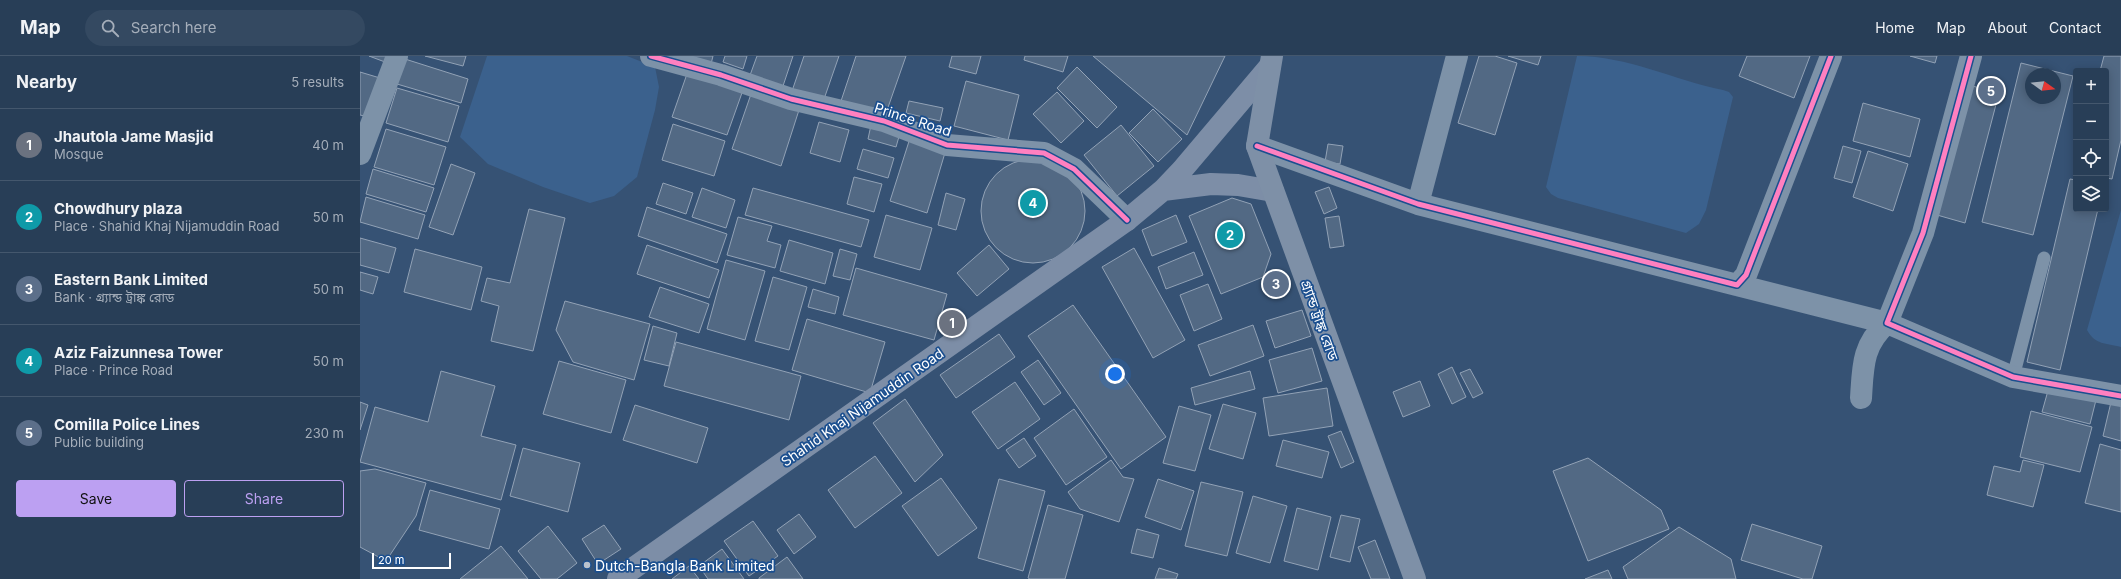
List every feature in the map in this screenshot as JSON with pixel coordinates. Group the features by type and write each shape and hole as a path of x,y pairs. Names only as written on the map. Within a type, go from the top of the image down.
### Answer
{"highway":[{"name":"গ্র্যান্ড ট্রাঙ্ক রোড","path":"1271,61 1257,146 1415,579"}],"main road":[{"name":"Shahid Khaj Nijamuddin Road","path":"618,579 1127,220 1163,190 1182,170 1271,61"},
{"path":"1163,190 1211,184 1238,185 1273,191"}],"street":[{"path":"360,154 396,56"},
{"name":"Prince Road","path":"651,56 663,61 721,75 791,99 884,121 947,145 1044,152 1074,169 1127,220"},
{"path":"1418,204 1457,56"},
{"path":"1737,286 1746,275 1831,56"},
{"path":"1861,398 1863,363 1874,334 1887,323 1923,234 1971,56"},
{"path":"1257,146 1418,204 1887,323 2013,377 2121,396"}],"lane":[{"path":"2013,377 2044,258"}],"water":[{"path":"487,56 627,56 655,67 659,87 655,110 637,177 614,196 590,203 543,187 488,164 460,137"},
{"path":"1577,56 1596,57 1632,64 1723,90 1729,92 1733,97 1706,210 1699,224 1686,233 1558,198 1551,194 1546,187"},
{"path":"2121,210 2121,347 2097,341 2087,330"}],"building":[{"path":"369,56 387,56 385,62"},
{"path":"425,56 466,56 463,66"},
{"path":"686,56 713,56 711,64"},
{"path":"725,56 747,56 743,69 723,62"},
{"path":"757,56 793,56 782,89 749,78"},
{"path":"804,56 839,56 823,102 792,91"},
{"path":"856,56 906,56 885,116 841,101"},
{"path":"952,56 981,56 976,74 949,67"},
{"path":"1025,56 1068,56 1063,72 1024,60"},
{"path":"1093,56 1225,56 1187,135"},
{"path":"1479,56 1495,56 1517,63 1495,135 1458,123"},
{"path":"1508,56 1541,56 1538,65"},
{"path":"1747,56 1810,56 1794,98 1739,76"},
{"path":"1910,56 1937,56 1935,63"},
{"path":"2104,56 2121,56 2121,140 2112,179 2109,178 2109,68 2101,68"},
{"path":"405,59 468,79 461,103 397,84"},
{"path":"2021,63 2041,68 2025,68 2025,104 2061,104 2061,73 2073,76 2033,235 1982,222"},
{"path":"1077,67 1117,107 1097,128 1057,88"},
{"path":"688,71 743,90 727,135 672,117"},
{"path":"360,72 380,78 369,117 360,115"},
{"path":"966,81 1019,95 1008,140 954,126"},
{"path":"1957,82 1999,93 1965,223 1923,211"},
{"path":"397,88 459,106 448,142 386,123"},
{"path":"1057,92 1084,121 1061,143 1033,114"},
{"path":"751,94 799,110 781,166 732,149"},
{"path":"909,101 943,108 940,121 906,113"},
{"path":"1863,103 1920,119 1910,157 1853,141"},
{"path":"1153,109 1182,139 1158,162 1129,133"},
{"path":"819,122 849,130 840,162 810,153"},
{"path":"673,124 725,141 714,176 662,160"},
{"path":"871,125 900,133 896,147 868,139"},
{"path":"1121,125 1154,166 1117,196 1084,155"},
{"path":"386,129 446,147 434,185 374,167"},
{"path":"911,135 947,146 927,213 890,201"},
{"path":"1328,144 1343,146 1340,164 1325,162"},
{"path":"1843,146 1861,151 1852,183 1834,178"},
{"path":"863,149 894,158 888,178 857,169"},
{"path":"1868,151 1908,164 1893,211 1853,197"},
{"path":"1033,159 1053,163 1070,174 1081,191 1085,211 1081,231 1070,248 1053,259 1033,263 1013,259 996,248 985,231 981,211 985,191 996,174 1013,163"},
{"path":"451,164 475,173 453,235 429,227"},
{"path":"373,169 434,188 426,212 366,194"},
{"path":"854,177 882,184 874,212 847,204"},
{"path":"2070,179 2073,180 2073,212 2097,212 2060,370 2027,362"},
{"path":"663,183 693,193 686,214 656,204"},
{"path":"1329,187 1337,208 1324,214 1315,192"},
{"path":"702,188 735,200 726,228 692,217"},
{"path":"753,188 869,220 861,247 745,215"},
{"path":"946,193 965,199 956,230 938,225"},
{"path":"366,197 425,215 418,239 360,222"},
{"path":"1232,198 1251,204 1271,254 1263,277 1221,294 1189,216"},
{"path":"647,207 727,234 717,263 638,236"},
{"path":"529,209 565,218 533,351 491,341 499,306 481,301 487,278 510,283"},
{"path":"886,215 932,228 920,270 874,257"},
{"path":"1176,215 1187,242 1152,256 1142,230"},
{"path":"1339,216 1344,246 1330,248 1325,218"},
{"path":"738,217 772,226 767,241 781,245 775,268 727,255"},
{"path":"360,238 396,248 389,273 360,265"},
{"path":"789,240 833,253 825,284 780,271"},
{"path":"647,245 719,270 709,298 637,274"},
{"path":"989,245 1009,269 977,296 957,273"},
{"path":"1134,248 1185,340 1153,358 1102,267"},
{"path":"415,249 482,267 471,310 404,292"},
{"path":"840,249 857,254 850,280 833,276"},
{"path":"1194,252 1203,275 1166,289 1158,267"},
{"path":"726,260 765,271 745,340 707,329"},
{"path":"856,268 947,294 934,340 843,315"},
{"path":"360,272 378,277 373,294 360,290"},
{"path":"773,277 807,287 789,350 755,341"},
{"path":"1208,284 1222,319 1194,331 1180,295"},
{"path":"660,287 709,304 699,333 649,317"},
{"path":"813,289 839,297 835,314 808,307"},
{"path":"565,301 650,324 634,380 573,362 556,330"},
{"path":"1073,305 1166,437 1121,469 1028,336"},
{"path":"1302,310 1311,336 1275,348 1266,321"},
{"path":"807,319 885,342 870,393 792,370"},
{"path":"1253,325 1264,356 1210,376 1198,345"},
{"path":"653,326 677,333 669,366 644,360"},
{"path":"999,334 1015,357 956,398 940,375"},
{"path":"676,342 801,376 789,420 664,386"},
{"path":"1312,348 1322,381 1278,393 1269,360"},
{"path":"1038,360 1061,393 1044,405 1021,372"},
{"path":"559,361 626,380 611,433 543,414"},
{"path":"1452,367 1466,397 1452,404 1438,374"},
{"path":"1470,369 1483,393 1473,398 1460,373"},
{"path":"441,371 495,386 481,436 516,445 501,500 360,462 375,407 428,422"},
{"path":"1250,371 1255,389 1195,405 1191,388"},
{"path":"1420,381 1430,406 1403,417 1393,392"},
{"path":"1015,382 1040,419 998,449 972,412"},
{"path":"2049,387 2096,400 2090,424 2042,412"},
{"path":"1327,388 1333,426 1269,436 1263,398"},
{"path":"905,399 943,455 915,482 873,423"},
{"path":"360,402 368,405 360,430"},
{"path":"2111,402 2121,405 2121,441 2103,436"},
{"path":"1223,404 1256,413 1243,459 1209,449"},
{"path":"635,405 708,428 697,463 623,440"},
{"path":"1179,406 1211,415 1195,471 1163,463"},
{"path":"1074,409 1107,457 1066,485 1034,438"},
{"path":"2031,411 2092,427 2080,472 2020,457"},
{"path":"1341,431 1354,462 1341,468 1328,436"},
{"path":"1024,438 1036,456 1019,468 1006,450"},
{"path":"1283,440 1329,452 1322,478 1276,466"},
{"path":"2100,444 2121,450 2121,512 2085,503"},
{"path":"523,448 580,463 568,512 510,496"},
{"path":"875,456 902,493 855,528 828,490"},
{"path":"1588,458 1661,510 1669,529 1588,561 1553,471"},
{"path":"1111,460 1123,477 1134,479 1119,522 1080,509 1068,492"},
{"path":"2023,460 2044,465 2033,507 1987,495 1994,466 2020,472"},
{"path":"375,469 426,483 416,516 386,561 360,547 360,471"},
{"path":"941,478 977,528 938,556 902,506"},
{"path":"999,479 1045,491 1023,571 978,558"},
{"path":"1158,479 1194,491 1181,530 1145,517"},
{"path":"1201,482 1243,492 1227,556 1185,546"},
{"path":"430,490 500,509 489,549 419,530"},
{"path":"1253,496 1287,506 1270,563 1236,553"},
{"path":"1048,505 1083,515 1065,579 1030,579 1028,578"},
{"path":"1297,508 1331,517 1318,570 1284,561"},
{"path":"799,514 816,537 794,554 777,530"},
{"path":"1341,515 1360,519 1350,562 1330,557"},
{"path":"753,521 778,556 749,576 724,541"},
{"path":"1752,524 1822,546 1812,579 1803,579 1741,560"},
{"path":"604,525 621,549 598,564 582,539"},
{"path":"548,526 577,563 557,579 541,579 518,551"},
{"path":"1679,527 1731,559 1736,579 1628,579 1623,567"},
{"path":"1137,529 1159,535 1153,558 1131,553"},
{"path":"1375,540 1390,579 1371,579 1358,547"},
{"path":"501,546 528,579 460,579"},
{"path":"722,549 744,579 708,579 699,566"},
{"path":"787,557 803,579 759,579 759,578"},
{"path":"689,566 699,579 672,579"},
{"path":"1159,568 1178,574 1176,579 1155,579"},
{"path":"1608,570 1612,579 1585,579"}],"cycle path":[{"path":"651,56 721,75 791,99 884,121 947,145 1044,153 1074,169 1127,220"},
{"path":"1257,146 1418,204 1737,285 1746,275 1831,56"},
{"path":"1971,56 1923,233 1887,323 2013,377 2121,396"}],"place":[{"name":"Comilla Police Lines","path":"1991,91"},
{"name":"Aziz Faizunnesa Tower","path":"1033,203"},
{"name":"Chowdhury plaza","path":"1230,235"},
{"name":"Eastern Bank Limited","path":"1276,284"},
{"name":"Jhautola Jame Masjid","path":"952,323"},
{"name":"Dutch-Bangla Bank Limited","path":"587,565"}]}
